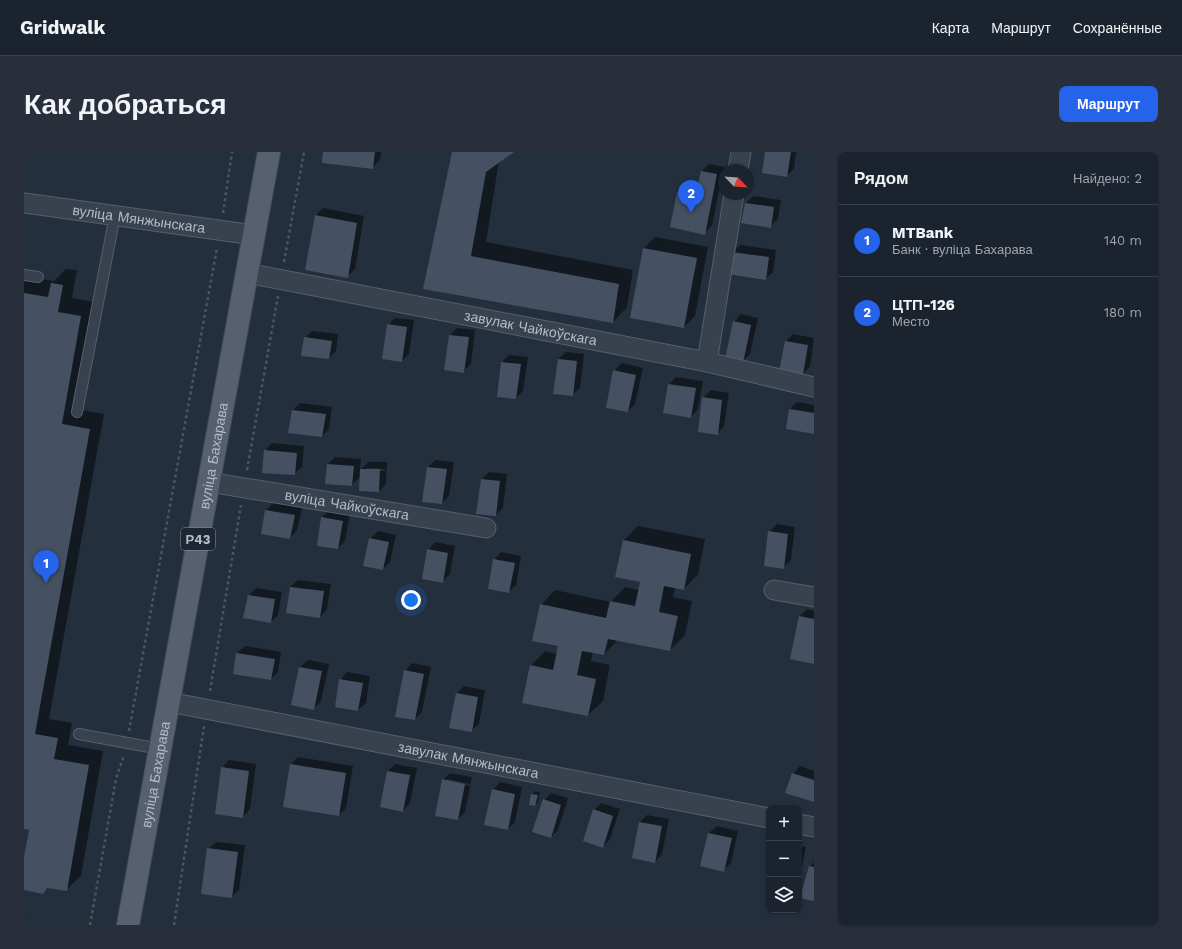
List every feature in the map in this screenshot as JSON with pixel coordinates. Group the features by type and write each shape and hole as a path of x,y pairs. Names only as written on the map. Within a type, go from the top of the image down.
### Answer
{"main road":[{"name":"вуліца Бахарава","path":"128,925 269,152"}],"street":[{"path":"739,164 741,152"},
{"path":"707,362 733,200"},
{"name":"вуліца Мянжынскага","path":"24,202 254,235"},
{"name":"завулак Чайкоўскага","path":"247,273 707,362 814,387"},
{"name":"вуліца Чайкоўскага","path":"209,482 486,528"},
{"path":"774,590 814,597"},
{"name":"завулак Мянжынскага","path":"169,702 766,817"},
{"path":"802,825 814,827"}],"lane":[{"path":"77,412 115,215"},
{"path":"24,275 38,277"},
{"path":"78,734 160,749"}],"path":[{"path":"90,925 116,779 123,762 221,230 232,152"},
{"path":"174,925 207,709 244,488 304,152"}],"building":[{"path":"323,152 375,152 373,169 322,163"},
{"path":"452,152 514,152 486,172 471,256 619,284 613,323 423,289"},
{"path":"765,152 791,152 787,177 762,173"},
{"path":"701,171 717,174 705,235 670,227 677,192 695,196"},
{"path":"745,203 774,207 771,228 741,223"},
{"path":"315,215 357,223 348,278 305,270"},
{"path":"643,248 697,258 684,328 630,318"},
{"path":"731,252 769,257 766,280 728,274"},
{"path":"51,283 63,285 58,312 81,316 62,424 90,429 35,734 58,738 54,759 89,765 67,891 47,888 43,894 24,890 24,857 29,830 24,829 24,293 48,297"},
{"path":"733,321 751,325 743,363 725,359"},
{"path":"387,324 407,327 402,362 382,359"},
{"path":"449,335 469,337 464,373 444,370"},
{"path":"304,337 332,341 329,359 301,356"},
{"path":"785,341 808,345 803,375 779,371"},
{"path":"558,359 577,361 573,396 553,394"},
{"path":"501,362 521,364 516,399 497,397"},
{"path":"613,370 636,375 628,412 606,408"},
{"path":"668,384 696,388 691,418 663,413"},
{"path":"702,397 722,400 718,435 698,432"},
{"path":"789,409 814,413 814,434 786,429"},
{"path":"292,410 326,414 322,437 288,433"},
{"path":"264,450 297,453 295,475 262,473"},
{"path":"327,464 354,466 352,486 325,484"},
{"path":"427,467 447,469 442,504 422,502"},
{"path":"360,469 380,469 379,492 359,491"},
{"path":"481,479 500,481 496,516 476,514"},
{"path":"265,510 295,515 290,539 261,534"},
{"path":"321,517 343,521 338,549 317,546"},
{"path":"768,531 788,534 784,569 764,566"},
{"path":"369,538 389,542 383,570 363,566"},
{"path":"623,540 691,554 684,590 664,586 659,612 678,616 670,651 608,639 604,655 582,651 577,675 596,679 588,716 522,703 530,665 553,670 558,646 532,641 540,604 606,618 610,601 635,606 640,582 615,577"},
{"path":"427,549 448,553 443,583 422,579"},
{"path":"493,559 515,563 509,593 488,589"},
{"path":"290,587 324,591 320,618 286,613"},
{"path":"248,595 275,599 271,623 243,618"},
{"path":"799,616 814,619 814,664 790,659"},
{"path":"236,653 275,659 271,680 233,674"},
{"path":"299,667 322,671 314,710 291,705"},
{"path":"404,670 424,674 415,720 395,717"},
{"path":"339,679 363,683 358,711 335,707"},
{"path":"456,693 478,697 472,732 449,728"},
{"path":"290,764 346,773 339,816 283,807"},
{"path":"221,767 249,771 243,818 215,814"},
{"path":"387,771 410,775 403,812 380,807"},
{"path":"792,773 814,780 814,802 785,793"},
{"path":"442,779 465,784 458,820 435,816"},
{"path":"492,789 515,794 508,830 484,825"},
{"path":"531,794 538,795 535,806 529,805"},
{"path":"543,799 561,805 551,838 532,832"},
{"path":"593,809 613,816 603,848 583,841"},
{"path":"639,822 662,826 655,863 632,858"},
{"path":"708,833 732,838 724,872 700,866"},
{"path":"207,848 238,852 232,898 201,894"},
{"path":"809,866 814,867 814,901 802,898 802,891"}],"place":[{"name":"ЦТП-126","path":"691,213"},
{"name":"MTBank","path":"46,583"}]}
